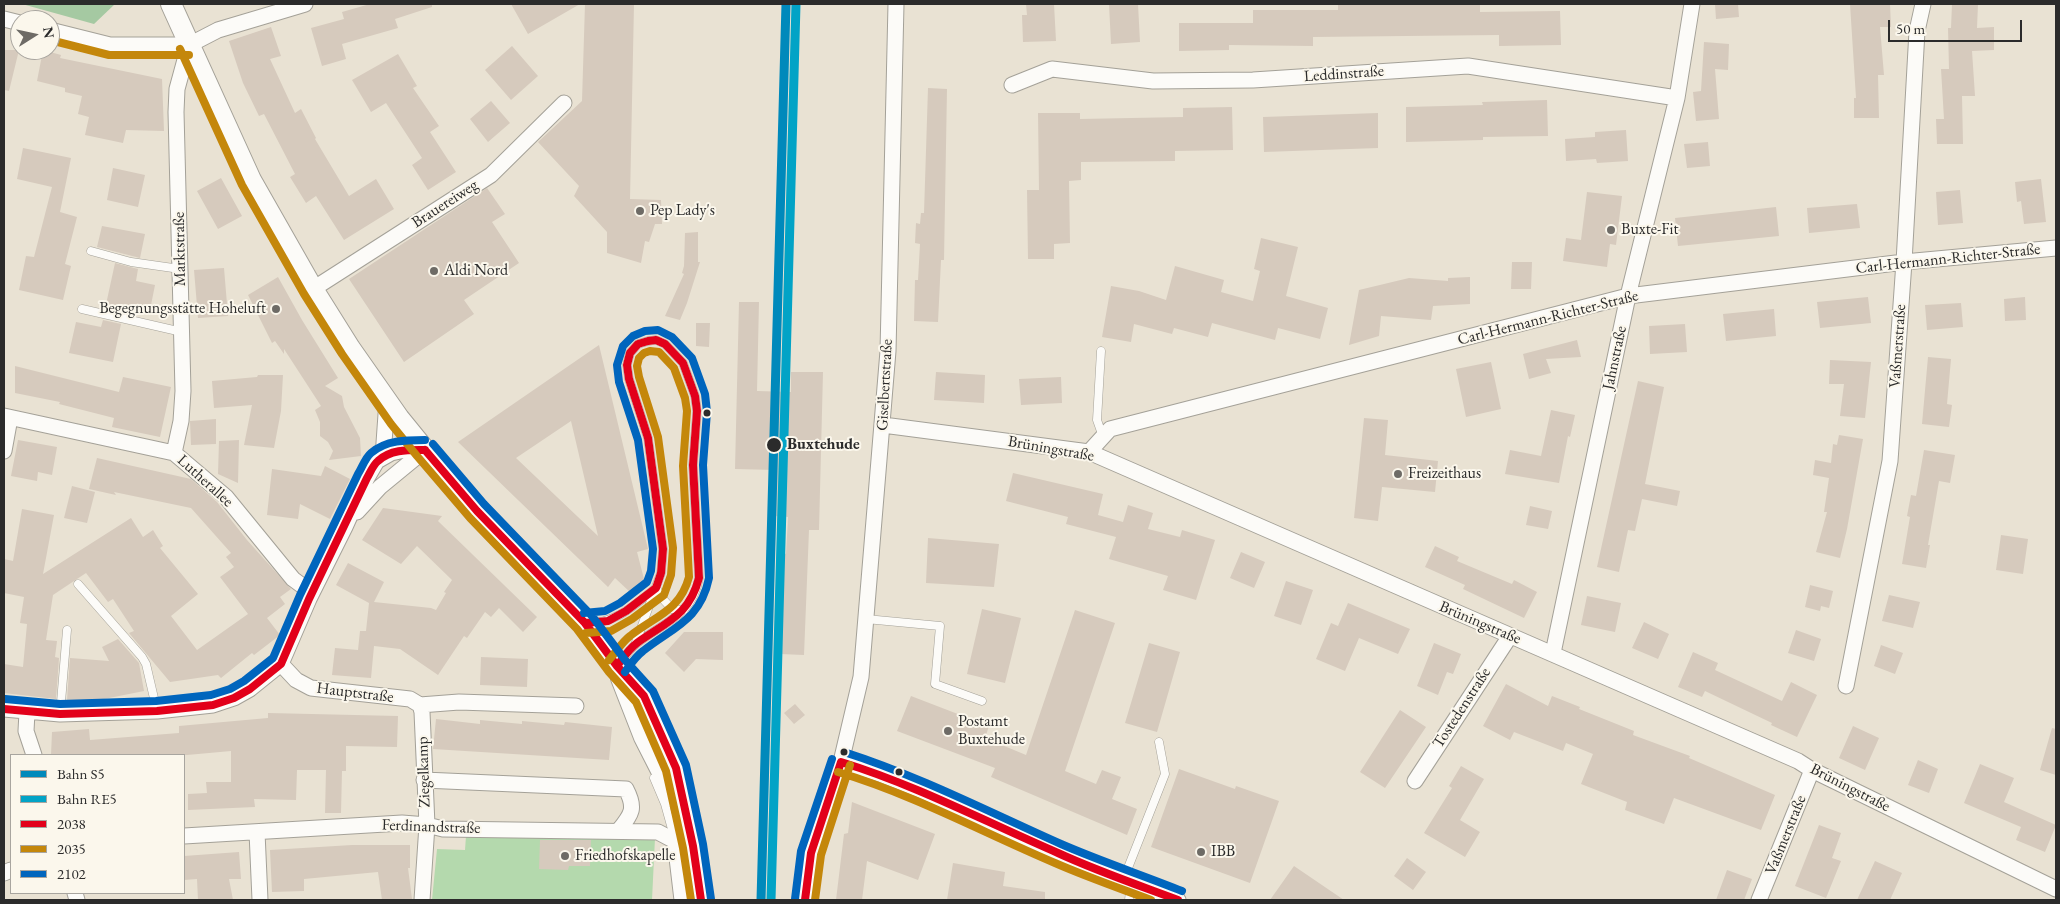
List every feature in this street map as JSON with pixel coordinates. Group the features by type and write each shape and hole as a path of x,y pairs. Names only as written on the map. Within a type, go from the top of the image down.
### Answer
{"street":[{"path":"171,4 251,180 313,289 350,348 425,450 477,511 585,623 617,666 644,696 676,768 682,834 682,900"},
{"path":"60,32 110,45 189,45 218,30 305,4"},
{"name":"Giselbertstraße","path":"805,900 811,853 841,762 861,677 888,352 896,4"},
{"name":"Jahnstraße","path":"1553,653 1628,296 1677,98 1692,4"},
{"name":"Vaßmerstraße","path":"1846,686 1890,461 1904,262 1917,31 1923,4"},
{"name":"Marktstraße","path":"174,453 181,421 183,390 176,112 177,89 189,45"},
{"name":"Leddinstraße","path":"1012,85 1052,70 1153,81 1253,80 1468,66 1677,98"},
{"name":"Brauereiweg","path":"313,289 491,175 564,103"},
{"name":"Carl-Hermann-Richter-Straße","path":"1089,452 1110,429 1628,296 1904,262 2056,248"},
{"path":"383,457 387,400"},
{"path":"4,452 7,417"},
{"name":"Lutherallee","path":"7,417 174,453 226,496 293,578 312,593"},
{"name":"Brüningstraße","path":"883,425 1089,452 1798,761 1812,770 2053,889"},
{"path":"4,709 60,714 157,711 213,705 234,698 267,677 281,664 312,593 369,473 377,461 383,457 405,450 425,450"},
{"path":"345,527 380,487 425,450"},
{"name":"Tostedenstraße","path":"1415,781 1510,636"},
{"name":"Hauptstraße","path":"281,664 296,680 311,688 410,699 420,705 459,702 576,706"},
{"path":"617,666 682,834 693,846 701,900"},
{"name":"Ziegelkamp","path":"420,705 422,712 427,825 422,900"},
{"path":"27,712 26,731 34,754"},
{"path":"841,762 880,774 920,790 1059,854 1178,900"},
{"name":"Vaßmerstraße","path":"1759,900 1812,770"},
{"path":"424,780 626,789 632,800 631,816 620,830"},
{"name":"Ferdinandstraße","path":"185,836 402,823 427,825 443,829 620,830 682,834"},
{"path":"257,832 260,900"}],"lane":[{"path":"91,251 132,262 180,269"},
{"path":"82,309 182,332"},
{"path":"617,666 636,644 669,623 692,602 699,578 693,466 697,411 695,396 683,363 665,344 656,340 638,344 630,353 627,365 648,438 662,539 661,573 636,644"},
{"path":"1100,351 1097,420 1103,437"},
{"path":"78,584 142,657 149,673 157,711"},
{"path":"585,623 608,621 656,588"},
{"path":"656,588 672,609 684,610"},
{"path":"866,619 940,626 935,684 982,701"},
{"path":"60,714 67,630"},
{"path":"1129,900 1128,880 1165,774 1159,742"}],"green space":[{"path":"22,4 115,4 94,24 60,15 60,10 44,10"},
{"path":"466,836 655,838 652,900 432,900 437,849 465,850"}],"building":[{"path":"370,4 432,4 432,7 395,19 398,28 342,44 346,59 322,66 311,28 344,19 342,12"},
{"path":"511,4 580,4 528,34"},
{"path":"585,4 634,4 630,199 661,200 662,224 655,224 649,242 645,241 641,263 607,253 607,232 574,196 579,186 538,142 582,101"},
{"path":"1026,4 1054,4 1056,41 1023,42 1022,15 1027,15"},
{"path":"1109,4 1138,4 1140,42 1111,44"},
{"path":"1338,4 1480,4 1480,12 1560,11 1561,45 1499,46 1499,35 1313,37 1313,46 1229,45 1229,50 1179,51 1179,23 1253,23 1253,10 1338,10"},
{"path":"1715,4 1738,4 1739,17 1716,19"},
{"path":"1850,4 1890,4 1891,27 1880,27 1884,75 1878,75 1879,118 1854,118 1854,98 1856,98"},
{"path":"1952,4 1978,4 1977,28 1994,27 1994,50 1972,51 1975,96 1962,96 1963,144 1937,144 1936,119 1944,119 1941,69 1949,69 1948,28 1951,28"},
{"path":"271,27 281,56 270,59 295,113 301,109 315,139 349,196 376,179 394,209 344,240 316,196 306,203 290,177 295,174 264,114 259,116 243,83 229,41"},
{"path":"1704,42 1729,44 1728,70 1715,69 1719,119 1696,121 1693,92 1701,91"},
{"path":"512,46 538,76 511,100 485,70"},
{"path":"4,50 10,50 10,60 17,60 9,91 4,90"},
{"path":"398,54 417,86 413,88 439,126 430,132 456,172 428,190 412,165 422,158 386,103 371,112 352,80"},
{"path":"60,58 162,79 164,131 126,130 123,143 85,135 89,117 78,114 82,96 65,92 65,88 37,81 41,60 60,60"},
{"path":"928,88 947,89 944,260 941,260 938,322 914,321 915,280 918,280 920,244 915,243 916,223 920,224 921,213 924,213"},
{"path":"1547,100 1548,136 1483,137 1483,140 1406,142 1406,107 1483,105 1482,102"},
{"path":"491,101 510,123 488,142 470,119"},
{"path":"1232,107 1233,150 1175,151 1175,161 1081,162 1081,180 1069,181 1070,243 1054,244 1054,259 1028,259 1027,190 1039,190 1038,113 1080,113 1080,119 1183,117 1183,108"},
{"path":"1378,113 1378,148 1264,152 1263,117"},
{"path":"1626,130 1628,161 1597,163 1596,159 1566,161 1565,139 1595,137 1595,132"},
{"path":"1708,142 1710,166 1687,168 1684,144"},
{"path":"23,148 71,158 60,212 77,217 65,264 71,266 63,300 19,290 26,256 34,257 52,187 17,179"},
{"path":"113,168 145,175 138,207 107,200"},
{"path":"221,178 242,216 218,229 197,191"},
{"path":"2041,179 2046,222 2024,224 2021,201 2017,202 2015,182"},
{"name":"Aldi Nord","path":"487,188 505,214 492,222 519,263 464,300 474,314 404,362 349,279"},
{"path":"1960,190 1963,223 1938,225 1936,192"},
{"path":"1587,192 1622,196 1616,245 1610,244 1607,267 1563,261 1566,238 1581,240"},
{"path":"1857,204 1860,228 1809,233 1807,208"},
{"path":"1776,207 1779,236 1678,246 1675,218"},
{"path":"102,226 145,234 140,258 97,247"},
{"path":"698,232 698,262 700,262 687,303 680,320 665,316 684,274 682,273 685,233"},
{"path":"1261,238 1298,247 1286,296 1328,308 1320,339 1278,328 1275,340 1212,323 1208,337 1174,328 1172,334 1134,324 1131,342 1102,337 1111,286 1139,291 1166,300 1175,266 1224,280 1221,292 1253,301 1260,271 1254,269"},
{"path":"1512,262 1532,262 1531,289 1511,289"},
{"path":"115,263 138,269 136,281 155,285 149,315 124,310 123,313 105,309"},
{"path":"224,268 228,316 198,318 194,270"},
{"path":"278,277 338,378 325,386 342,396 344,407 360,438 361,456 329,460 333,451 328,442 320,436 320,422 315,410 321,406 284,349 284,354 275,341 272,343 248,295"},
{"path":"1470,277 1470,304 1433,306 1431,320 1381,316 1379,336 1349,345 1359,290 1409,278 1448,281 1448,278"},
{"path":"1868,297 1871,323 1820,328 1817,302"},
{"path":"2025,297 2026,320 2005,321 2004,299"},
{"path":"739,302 759,302 757,391 791,392 791,372 823,372 819,530 809,530 804,655 780,654 784,553 786,554 788,517 774,516 775,470 735,469"},
{"path":"1961,303 1963,327 1927,330 1925,305"},
{"path":"1774,309 1776,336 1726,341 1723,314"},
{"path":"103,320 121,324 113,362 69,353 76,322 101,327"},
{"path":"696,323 710,323 709,347 696,346"},
{"path":"1685,324 1687,352 1650,354 1649,326"},
{"path":"1577,340 1581,357 1546,359 1551,373 1529,379 1523,354"},
{"path":"599,345 648,549 637,552 644,579 631,593 615,578 608,587 458,442","holes":["571,421 598,536 516,458"]},
{"path":"1928,357 1951,359 1947,404 1952,405 1949,427 1922,424"},
{"path":"1830,360 1871,362 1865,418 1840,416 1844,384 1829,384"},
{"path":"1491,362 1501,409 1466,417 1456,369"},
{"path":"15,366 119,392 123,377 171,387 160,437 112,427 114,418 59,404 60,402 15,393"},
{"path":"936,372 985,375 984,403 934,400"},
{"path":"258,375 283,375 281,411 274,448 244,445 252,405 214,408 212,381 257,377"},
{"path":"1061,377 1062,403 1021,405 1019,379"},
{"path":"1638,381 1664,387 1645,484 1680,491 1677,506 1642,499 1635,531 1628,530 1619,572 1597,567"},
{"path":"1551,410 1575,415 1570,437 1568,436 1559,483 1505,474 1510,450 1541,456"},
{"name":"Freizeithaus","path":"1364,418 1388,420 1385,455 1438,461 1435,492 1382,487 1378,521 1354,518"},
{"path":"216,419 216,444 191,445 190,421"},
{"path":"1839,435 1863,439 1840,558 1816,552 1827,512 1824,512 1829,478 1813,475 1815,460 1831,463 1833,444 1837,445"},
{"path":"18,440 57,447 52,475 38,472 37,481 11,476"},
{"path":"239,440 238,483 218,474 219,441"},
{"path":"1924,450 1955,455 1950,483 1939,481 1926,568 1902,564 1910,517 1907,516 1911,495 1916,496"},
{"path":"97,458 191,479 217,502 247,540 291,589 280,597 285,604 267,618 280,635 254,655 252,653 221,678 218,675 170,682 129,633 134,631 113,599 108,602 86,573 53,595 46,640 57,641 55,657 59,658 56,699 4,693 4,664 23,667 27,624 20,623 24,597 4,593 4,559 13,561 22,509 54,515 43,574 131,518 143,537 153,530 163,546 160,548 198,594 171,616 197,650 248,614 220,577 234,567 226,557 231,553 191,508 114,492 116,495 89,489"},
{"path":"325,466 350,479 330,519 300,504 298,519 267,515 272,469 321,476"},
{"path":"1013,473 1103,494 1098,515 1123,522 1128,505 1153,513 1148,529 1180,537 1182,530 1215,540 1196,600 1163,590 1168,576 1109,559 1116,537 1066,524 1068,517 1006,501"},
{"path":"72,486 95,492 87,523 64,518"},
{"path":"1530,506 1552,511 1548,529 1526,525"},
{"path":"383,508 442,516 438,521 537,617 523,632 499,608 491,617 485,612 467,638 464,636 438,675 400,649 374,646 371,678 332,675 335,648 358,650 360,631 366,631 369,603 336,585 348,563 384,582 374,602 436,610 452,580 417,546 401,564 362,540"},
{"path":"2001,535 2028,539 2023,574 1996,570"},
{"path":"928,538 999,544 994,587 926,583"},
{"path":"1435,546 1459,557 1457,561 1512,584 1514,580 1537,592 1524,618 1463,589 1465,585 1425,567"},
{"path":"1241,552 1265,562 1254,588 1230,578"},
{"path":"1286,581 1313,590 1301,625 1274,616"},
{"path":"1810,585 1833,591 1829,608 1821,606 1820,611 1805,607"},
{"path":"1889,595 1920,602 1913,628 1882,621"},
{"path":"1587,596 1621,603 1615,632 1581,625"},
{"path":"1348,603 1410,629 1398,654 1359,638 1345,671 1316,659 1331,623 1338,626"},
{"path":"982,609 1021,618 1005,683 967,674"},
{"path":"1075,610 1115,623 1065,771 1096,784 1102,770 1121,777 1112,799 1137,809 1127,835 991,777 995,768 897,731 911,696 989,726 985,738 1026,755"},
{"path":"1644,622 1669,634 1658,659 1632,648"},
{"path":"1796,630 1821,639 1814,661 1788,653"},
{"path":"684,632 723,632 723,660 696,659 684,672 665,653"},
{"path":"118,639 139,663 144,691 89,702 67,700 70,658 109,661 102,647"},
{"path":"1149,643 1180,652 1157,732 1125,723"},
{"path":"1434,643 1461,654 1453,674 1447,672 1438,695 1417,686"},
{"path":"1881,645 1903,653 1895,674 1874,666"},
{"path":"1693,652 1718,663 1715,670 1782,701 1791,682 1817,695 1797,737 1705,691 1702,697 1678,687"},
{"path":"481,657 528,659 527,687 480,685"},
{"path":"1506,684 1548,706 1552,696 1580,707 1579,709 1634,731 1633,735 1690,756 1689,758 1775,795 1761,830 1674,798 1664,824 1625,810 1627,802 1581,784 1593,754 1566,743 1563,751 1514,732 1510,740 1483,726"},
{"path":"795,704 805,715 794,724 784,713"},
{"path":"1400,710 1426,727 1385,788 1360,772"},
{"path":"268,713 398,716 397,747 346,746 346,771 342,771 341,813 325,813 326,770 297,770 296,800 254,799 255,807 188,810 188,794 207,793 206,782 231,782 231,751 187,755 51,754 52,732 89,729 90,740 179,733 179,726 268,718"},
{"path":"436,719 480,724 480,720 564,725 565,722 612,727 609,760 433,749"},
{"path":"1853,726 1879,738 1865,770 1839,758"},
{"path":"2052,728 2056,729 2056,775 2040,770"},
{"path":"1918,760 1938,769 1929,793 1908,785"},
{"path":"1980,764 2014,778 2004,802 2056,825 2045,852 2016,840 2021,827 1964,803"},
{"path":"1461,766 1484,779 1460,820 1480,832 1465,857 1424,833 1452,788 1449,786"},
{"path":"1179,769 1235,789 1236,786 1279,801 1250,883 1151,847"},
{"path":"852,802 935,834 918,880 867,861 862,900 836,900 844,834 848,833"},
{"path":"1819,825 1841,833 1832,858 1841,861 1826,898 1795,886"},
{"name":"Friedhofskapelle","path":"540,840 591,840 590,866 569,866 568,870 539,869"},
{"path":"352,845 410,845 410,868 408,868 412,899 382,900 378,872 304,879 304,891 272,892 270,850"},
{"path":"239,852 241,879 229,879 233,900 198,900 197,879 185,880 185,856"},
{"path":"1407,858 1426,872 1413,890 1394,876"},
{"path":"1875,861 1902,873 1890,900 1857,900"},
{"path":"953,863 1005,872 1003,886 1045,892 1045,900 947,900"},
{"path":"1294,866 1344,900 1270,900"},
{"path":"1727,870 1752,879 1744,900 1716,900"}],"rail line":[{"name":"S5","path":"761,900 786,4"},
{"name":"RE5","path":"771,900 796,4"}],"transit line":[{"name":"2035","path":"60,43 109,55 189,55"},
{"name":"2035","path":"180,49 242,185 304,294 342,354 391,424 417,456 470,518 577,629 609,672 636,702 666,771 683,848 691,900"},
{"name":"2102","path":"584,613 605,611 620,603 647,582 651,571 653,549 638,440 619,382 617,365 623,346 633,336 645,331 658,330 672,337 692,358 705,394 707,412 703,465 709,578 705,592 692,614 675,629 640,653 625,672"},
{"name":"2038","path":"585,623 608,621 626,611 656,588 661,573 663,549 648,438 629,379 627,365 630,353 638,344 656,340 665,344 683,363 695,396 697,411 693,465 699,578 695,591 683,610 634,645 617,666"},
{"name":"2035","path":"586,633 611,631 632,619 664,595 671,575 673,548 658,437 637,366 639,358 644,353 650,351 659,352 674,368 685,398 687,411 683,466 689,577 680,598 666,612 627,638 609,660"},
{"name":"2102","path":"5,699 60,704 156,701 211,695 230,689 244,681 273,658 300,595 367,458 383,445 425,440"},
{"name":"2102","path":"433,444 484,504 592,616 625,660 653,691 686,765 703,844 711,899"},
{"name":"2038","path":"425,450 477,511 585,623 617,666 644,696 676,768 693,846 701,900"},
{"name":"2038","path":"4,709 60,714 157,711 213,705 234,698 250,689 281,664 309,599 375,465 383,457 394,452 425,450"},
{"name":"2102","path":"844,752 927,783 1076,850 1182,891"},
{"name":"2102","path":"795,899 801,851 832,759"},
{"name":"2038","path":"841,762 869,771 951,804 1088,866 1178,900"},
{"name":"2038","path":"805,900 811,853 841,762"},
{"name":"2035","path":"815,900 821,855 850,765"},
{"name":"2035","path":"838,772 866,781 948,814 1067,868 1151,900"}],"place":[{"name":"Pep Lady's","path":"640,211"},
{"name":"Buxte-Fit","path":"1611,230"},
{"name":"Aldi Nord","path":"434,271"},
{"name":"Begegnungsstätte Hoheluft","path":"276,309"},
{"name":"Buxtehude","path":"774,445"},
{"name":"Freizeithaus","path":"1398,474"},
{"name":"Postamt Buxtehude","path":"948,731"},
{"name":"IBB","path":"1201,852"},
{"name":"Friedhofskapelle","path":"565,856"}]}
